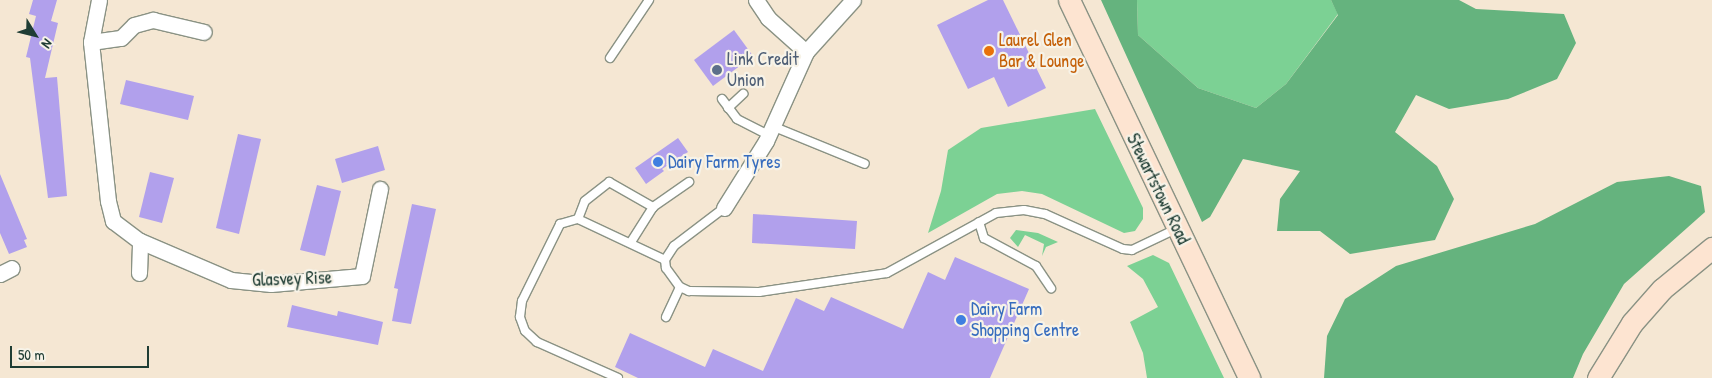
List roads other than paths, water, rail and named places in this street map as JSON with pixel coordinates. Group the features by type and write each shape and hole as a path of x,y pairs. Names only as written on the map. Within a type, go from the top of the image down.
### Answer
{"main road":[{"name":"Stewartstown Road","path":"1069,0 1249,378"},
{"path":"1598,378 1632,323 1662,289 1712,248"}],"street":[{"name":"Glasvey Rise","path":"99,0 90,42 108,201 113,221 140,241 231,280 271,284 362,276 380,189"},
{"path":"756,0 768,18 806,52"},
{"path":"724,208 770,131 806,52 854,0"},
{"path":"90,42 122,38 134,25 152,20 204,32"},
{"path":"139,273 140,241"}],"lane":[{"path":"610,58 649,0"},
{"path":"728,108 743,94"},
{"path":"722,99 737,120 866,164"},
{"path":"578,220 585,201 610,182 653,207"},
{"path":"631,242 653,207 689,182"},
{"path":"724,208 674,246 665,260 666,268 680,287 689,290 759,292 888,273 996,213 1024,210 1045,214 1112,246 1132,250 1177,228"},
{"path":"618,378 537,342 525,331 520,317 522,302 546,247 560,224 578,220 631,242 665,260"},
{"path":"978,222 984,238 1036,266 1051,288"},
{"path":"666,317 680,287"}],"place":[{"name":"Laurel Glen Bar & Lounge","path":"989,51"},
{"name":"Link Credit Union","path":"717,70"},
{"name":"Dairy Farm Tyres","path":"658,162"},
{"name":"Dairy Farm Shopping Centre","path":"961,320"}]}
